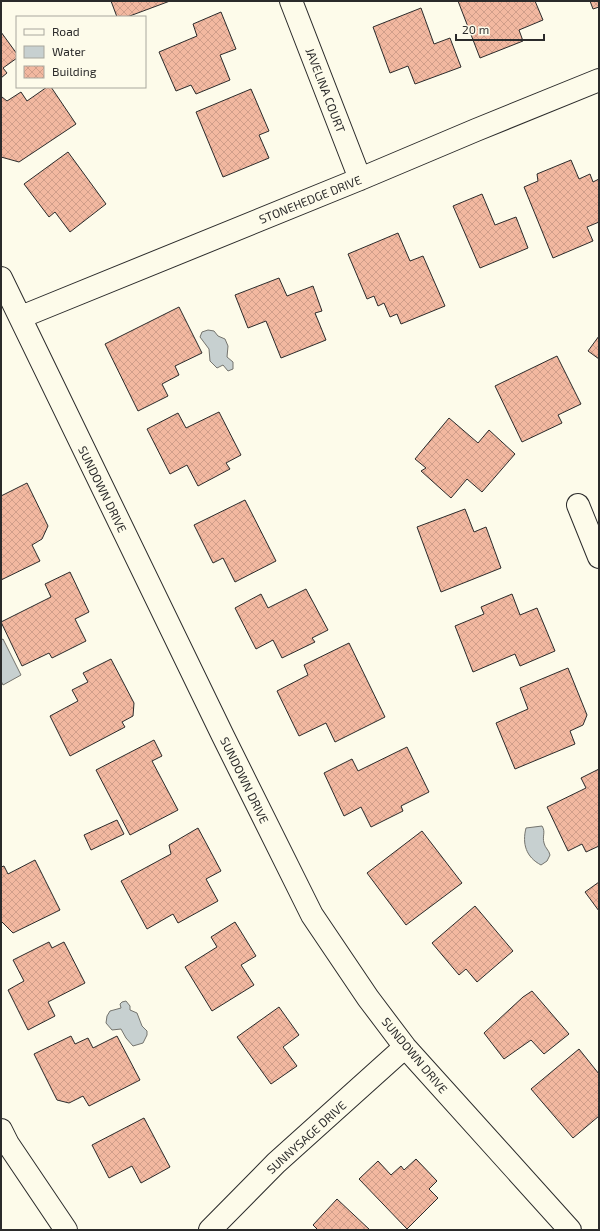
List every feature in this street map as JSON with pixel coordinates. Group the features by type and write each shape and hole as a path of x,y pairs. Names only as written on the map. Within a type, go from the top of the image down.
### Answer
{"street":[{"name":"JAVELINA COURT","path":"291,1 360,179"},
{"name":"STONEHEDGE DRIVE","path":"20,317 599,80"},
{"name":"SUNDOWN DRIVE","path":"1,278 226,743 312,915 368,998 405,1047 570,1230"},
{"path":"578,505 599,557"},
{"name":"SUNNYSAGE DRIVE","path":"210,1230 276,1163 405,1047"},
{"path":"1,1130 8,1144 66,1230"}],"water":[{"path":"208,330 214,331 218,336 225,339 228,346 227,357 233,362 233,369 228,371 223,365 217,368 210,361 209,349 200,337 202,332"},
{"path":"3,639 21,675 3,685 1,681 1,640"},
{"path":"542,826 544,830 544,843 550,855 547,861 541,865 532,858 526,850 525,834 526,828"},
{"path":"126,1001 130,1006 130,1010 137,1013 142,1026 147,1031 147,1035 143,1043 133,1046 121,1029 112,1030 106,1023 107,1016 110,1011 121,1008 120,1004"}],"building":[{"path":"111,1 170,1 130,16 117,16"},
{"path":"458,1 535,1 543,20 519,30 523,41 480,58"},
{"path":"590,1 599,1 599,7 593,9"},
{"path":"421,8 434,44 450,38 461,67 415,84 408,66 390,73 373,27"},
{"path":"221,12 236,49 220,55 230,80 196,94 191,85 176,91 159,52 197,36 193,24"},
{"path":"1,32 16,53 16,59 3,68 7,73 1,78"},
{"path":"46,88 52,88 76,124 19,162 1,157 1,98 2,97 7,101 21,92 27,101"},
{"path":"251,89 269,131 259,135 269,158 223,177 196,112"},
{"path":"68,152 106,204 70,232 55,212 49,217 24,184"},
{"path":"571,160 579,179 590,174 593,182 599,179 599,222 587,227 593,241 553,258 524,187 538,181 537,174"},
{"path":"482,194 495,225 516,217 528,248 480,268 453,206"},
{"path":"398,233 410,261 423,256 445,306 401,324 397,314 390,317 384,303 378,306 374,296 367,299 348,254"},
{"path":"279,278 287,296 313,286 322,311 315,313 326,340 281,358 266,321 248,328 235,295"},
{"path":"179,307 202,353 175,366 179,375 162,384 168,396 138,411 105,344"},
{"path":"599,336 599,359 588,351"},
{"path":"557,356 581,404 558,415 562,423 522,442 495,386"},
{"path":"219,412 241,455 226,463 230,469 198,486 187,465 170,474 147,429 178,413 186,428"},
{"path":"449,418 478,443 489,430 515,454 482,492 467,479 451,498 421,471 426,468 415,459"},
{"path":"27,483 48,526 42,539 32,545 40,561 1,580 1,496"},
{"path":"245,500 276,561 235,582 223,558 213,563 194,525"},
{"path":"465,509 474,532 486,527 501,568 441,592 417,527"},
{"path":"70,572 89,612 75,619 86,641 52,658 49,653 22,666 1,622 51,597 45,584"},
{"path":"306,589 328,630 312,638 315,642 282,658 273,640 256,649 235,608 261,594 268,608"},
{"path":"512,594 520,615 537,608 555,651 520,666 515,654 473,672 455,626 484,614 481,607"},
{"path":"349,643 385,717 335,742 326,723 299,736 277,691 308,675 304,665"},
{"path":"111,659 134,703 133,716 122,722 125,727 70,756 50,716 78,701 72,690 88,682 83,673"},
{"path":"568,668 587,715 583,725 570,731 575,744 515,769 496,723 528,709 520,688"},
{"path":"154,740 162,756 152,761 178,810 130,835 96,770"},
{"path":"407,747 429,792 401,806 403,811 371,827 361,807 344,816 324,773 352,759 358,771"},
{"path":"599,769 599,846 586,852 582,844 568,851 547,807 586,788 581,778"},
{"path":"117,820 124,834 91,850 84,835"},
{"path":"198,828 221,871 206,879 218,901 178,923 173,914 147,929 121,881 171,854 169,845"},
{"path":"422,831 462,883 406,925 367,873"},
{"path":"35,860 60,910 13,933 1,921 1,867 4,866 8,874"},
{"path":"599,882 599,911 585,892"},
{"path":"475,906 513,951 477,982 466,969 459,975 432,943"},
{"path":"235,922 256,956 241,965 254,985 212,1011 185,967 217,947 211,937"},
{"path":"49,942 52,948 64,942 85,983 48,1002 55,1016 28,1030 8,990 24,981 13,960"},
{"path":"532,991 569,1034 544,1054 531,1040 504,1059 484,1033 523,997"},
{"path":"279,1007 299,1035 283,1047 297,1066 271,1084 237,1037"},
{"path":"71,1036 75,1044 88,1038 93,1048 117,1036 140,1080 89,1106 83,1096 69,1103 57,1100 34,1054"},
{"path":"579,1049 599,1074 599,1116 573,1138 531,1089"},
{"path":"144,1118 170,1167 141,1183 132,1166 109,1178 92,1145"},
{"path":"416,1159 437,1181 429,1189 438,1198 407,1229 359,1179 378,1161 391,1175 401,1166 404,1170"},
{"path":"337,1199 370,1230 318,1230 313,1225"}]}
